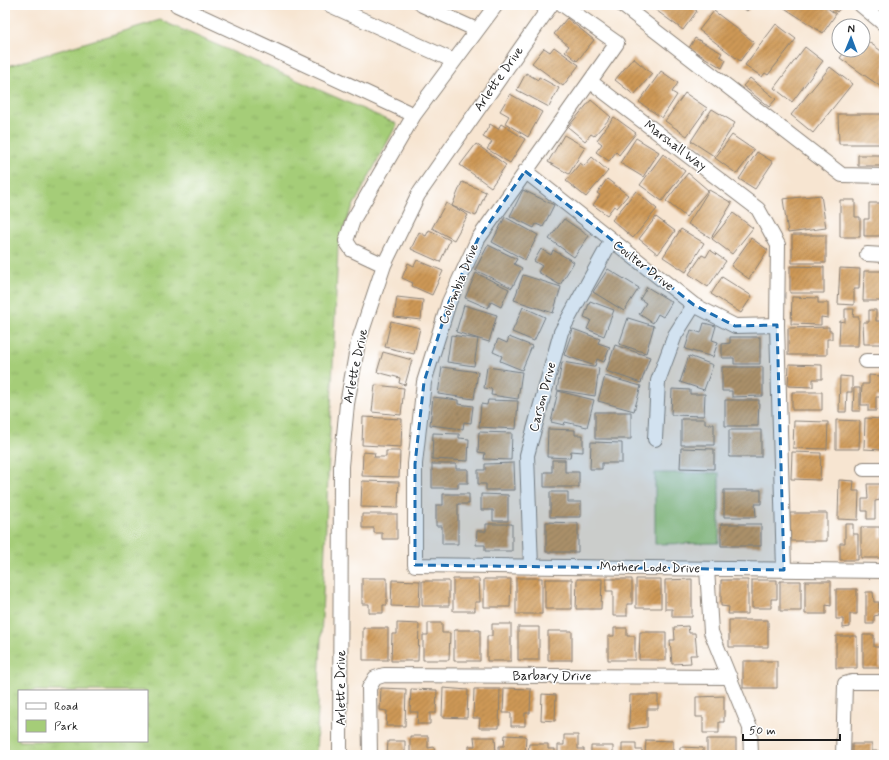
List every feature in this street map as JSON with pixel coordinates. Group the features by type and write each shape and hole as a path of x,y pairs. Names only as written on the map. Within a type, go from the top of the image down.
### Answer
{"street":[{"path":"177,5 414,115"},
{"path":"330,5 454,61"},
{"path":"422,5 477,30"},
{"path":"384,265 352,250 346,241 353,220 414,115 496,5"},
{"name":"Arlette Drive","path":"340,755 341,466 347,404 358,343 384,265 418,195 551,5"},
{"name":"Columbia Drive","path":"415,565 415,464 424,382 449,302 478,239 591,82 617,43 562,5"},
{"path":"622,5 842,175 884,176"},
{"path":"861,5 884,24"},
{"name":"Marshall Way","path":"591,82 758,209 778,245 777,325"},
{"name":"Coulter Drive","path":"525,172 694,305 735,326 777,325"},
{"name":"Carson Drive","path":"531,567 527,455 561,332 611,241"},
{"path":"867,254 884,254"},
{"path":"655,439 658,381 675,334 694,305"},
{"path":"777,325 784,570"},
{"path":"866,361 884,361"},
{"path":"864,469 884,469"},
{"name":"Mother Lode Drive","path":"415,565 884,571"},
{"path":"707,569 711,632 750,728 751,755"},
{"name":"Barbary Drive","path":"370,755 369,688 375,678 384,675 730,677"},
{"path":"843,755 845,684 852,682 884,682"}],"highlighted area":[{"path":"525,171 694,305 735,326 777,325 784,570 415,565 415,464 424,382 449,302 478,239"}],"green space":[{"path":"160,20 397,124 349,214 338,247 316,755 5,755 5,67"},
{"path":"655,473 719,473 719,543 655,544"}],"building":[{"path":"649,5 689,5 697,11 683,30"},
{"path":"739,5 752,5 747,11"},
{"path":"780,5 823,5 836,14 833,18 831,18 831,21 823,33"},
{"path":"828,5 843,5 837,12"},
{"path":"714,11 754,42 740,61 699,30"},
{"path":"567,18 594,40 577,61 565,51 569,46 554,34"},
{"path":"776,24 796,39 768,75 765,73 762,77 745,65"},
{"path":"695,38 722,53 720,56 726,60 722,68 689,48"},
{"path":"871,44 884,53 884,89 840,58 871,58"},
{"path":"554,47 579,65 563,86 532,63 544,48 550,52"},
{"path":"805,47 823,61 792,102 774,88"},
{"path":"633,58 652,74 634,95 615,80"},
{"path":"830,67 852,84 813,133 791,115"},
{"path":"661,71 678,83 672,92 677,95 662,118 639,102"},
{"path":"526,73 538,80 539,77 559,88 549,107 517,90"},
{"path":"750,78 776,99 769,107 743,86"},
{"path":"685,93 707,108 687,136 665,121"},
{"path":"510,94 542,112 528,137 505,123 509,116 500,111"},
{"path":"591,100 611,117 594,136 591,134 585,141 568,127"},
{"path":"712,109 735,123 714,156 691,141"},
{"path":"838,114 884,114 884,144 839,144"},
{"path":"614,117 636,133 619,155 616,152 609,161 596,152 602,144 597,140"},
{"path":"490,124 498,129 501,124 525,139 510,163 487,149 492,142 483,137"},
{"path":"564,135 585,147 569,174 548,162"},
{"path":"732,135 754,150 737,174 715,158"},
{"path":"636,138 659,152 643,177 620,163"},
{"path":"476,144 506,165 491,187 460,165"},
{"path":"757,152 773,162 755,189 739,179"},
{"path":"663,154 685,171 662,201 640,185"},
{"path":"858,155 884,155 884,166 858,166"},
{"path":"592,157 608,171 586,197 566,181 580,163 584,166"},
{"path":"688,173 708,190 686,217 666,201"},
{"path":"607,179 628,195 617,208 614,206 607,215 593,205 600,195 597,193"},
{"path":"462,182 486,192 476,216 452,206"},
{"path":"523,190 554,205 543,227 536,224 534,228 510,216"},
{"path":"709,190 732,203 711,238 688,224"},
{"path":"636,191 657,209 633,238 612,220"},
{"path":"821,195 826,228 788,233 783,199"},
{"path":"840,200 855,200 855,217 860,217 860,237 840,237"},
{"path":"446,203 468,215 454,240 432,228"},
{"path":"869,203 882,203 884,236 864,236 864,219 869,219"},
{"path":"733,213 753,228 732,254 712,239"},
{"path":"505,217 538,235 525,260 492,242"},
{"path":"656,217 675,231 658,254 639,239"},
{"path":"564,219 589,236 574,257 549,239"},
{"path":"681,229 704,243 686,272 663,257"},
{"path":"429,230 450,240 440,262 411,249 419,232 426,236"},
{"path":"792,235 826,235 826,263 792,263"},
{"path":"751,238 768,250 749,279 731,266"},
{"path":"488,245 517,259 514,264 522,268 512,288 475,270"},
{"path":"541,249 551,255 553,250 574,262 560,285 538,272 542,266 534,261"},
{"path":"710,250 726,261 708,287 689,274 702,255 706,257"},
{"path":"417,260 443,271 432,295 412,286 413,283 402,278 408,263 414,266"},
{"path":"790,266 824,267 824,293 790,293"},
{"path":"840,268 860,269 859,289 854,289 854,305 838,304"},
{"path":"608,269 639,288 624,311 593,292"},
{"path":"864,271 883,271 883,301 863,301"},
{"path":"476,273 509,289 501,307 491,302 488,308 465,298"},
{"path":"523,275 561,287 553,313 514,300"},
{"path":"722,277 752,296 741,313 711,294"},
{"path":"647,287 672,302 663,317 658,314 653,323 639,314 646,303 640,299"},
{"path":"397,297 423,300 421,320 394,317"},
{"path":"792,297 818,298 818,303 828,303 828,318 821,317 821,325 791,324"},
{"path":"590,301 614,310 604,336 587,329 591,320 584,317"},
{"path":"464,305 497,315 489,342 456,332"},
{"path":"523,307 545,317 534,341 512,332"},
{"path":"845,309 854,309 853,317 859,317 858,346 839,346 840,321 845,322"},
{"path":"869,310 876,310 876,321 882,321 882,344 864,344 863,322 869,322"},
{"path":"628,318 654,326 646,353 619,344"},
{"path":"391,321 420,328 414,354 385,347"},
{"path":"704,323 716,326 712,340 718,342 713,357 685,349 691,330 701,333"},
{"path":"829,327 829,331 832,331 832,339 827,339 827,355 788,355 788,328"},
{"path":"573,329 600,339 598,343 610,347 604,362 597,359 595,366 564,355"},
{"path":"451,335 478,339 474,366 447,362"},
{"path":"509,337 532,346 522,370 500,361 502,356 493,352 498,339 507,343"},
{"path":"730,337 760,337 760,364 734,364 734,358 722,358 722,344 730,343"},
{"path":"615,345 650,357 641,383 606,371"},
{"path":"383,352 412,360 405,385 399,383 400,378 377,372"},
{"path":"689,356 713,365 704,390 680,382"},
{"path":"562,362 599,368 595,396 557,390"},
{"path":"789,364 822,365 822,379 813,379 813,387 788,386"},
{"path":"442,367 478,372 474,399 438,394"},
{"path":"487,367 522,372 518,399 491,395 492,389 484,388"},
{"path":"722,367 763,367 763,396 732,397 732,391 722,391"},
{"path":"869,375 881,376 881,397 876,397 876,411 868,411 868,405 861,405 862,384 869,384"},
{"path":"605,376 641,386 634,411 598,401"},
{"path":"840,376 852,377 852,392 847,392 846,412 839,412"},
{"path":"375,385 404,388 401,415 372,412"},
{"path":"854,388 860,388 860,411 853,411"},
{"path":"672,389 690,390 690,394 705,394 704,416 671,415"},
{"path":"558,391 594,400 587,427 565,422 564,425 551,422"},
{"path":"792,392 822,392 822,410 792,410"},
{"path":"433,397 458,400 458,404 473,406 471,423 464,422 463,429 430,425"},
{"path":"488,400 518,401 516,429 479,427 481,404 487,405"},
{"path":"725,400 759,400 758,426 725,426"},
{"path":"595,412 631,412 631,439 595,439"},
{"path":"363,417 402,419 401,447 362,445"},
{"path":"865,418 882,419 881,450 864,449"},
{"path":"681,419 705,419 705,424 714,424 714,445 681,445"},
{"path":"836,420 860,421 859,449 836,449"},
{"path":"794,421 828,422 827,449 793,448"},
{"path":"548,429 575,430 575,435 583,435 583,452 571,451 570,458 547,457"},
{"path":"729,430 761,430 761,457 729,457"},
{"path":"479,432 512,433 511,460 484,459 485,453 478,452"},
{"path":"433,433 459,434 459,438 469,439 468,461 432,459"},
{"path":"591,442 622,443 622,463 602,463 602,469 590,469"},
{"path":"681,448 714,449 714,469 680,468"},
{"path":"386,451 400,451 399,477 362,476 363,452 375,453 374,457 386,457"},
{"path":"792,452 821,453 820,480 791,479"},
{"path":"552,460 565,460 565,472 579,472 579,487 544,487 544,472 552,472"},
{"path":"514,463 515,490 486,490 486,484 478,484 478,470 485,470 485,464"},
{"path":"432,464 456,464 456,469 468,469 468,483 458,483 458,488 432,488"},
{"path":"839,480 854,481 853,491 859,491 858,520 838,519"},
{"path":"362,481 399,482 398,508 361,507"},
{"path":"867,484 880,484 880,500 875,501 875,519 867,519 867,511 862,511 862,499 868,499"},
{"path":"724,490 761,490 761,504 755,504 756,517 724,517"},
{"path":"550,492 568,492 568,502 581,502 581,517 550,517"},
{"path":"443,494 469,494 469,504 458,504 458,544 442,544 442,526 436,526 436,505 443,505"},
{"path":"481,494 508,495 508,521 493,521 493,510 481,510"},
{"path":"790,513 827,513 827,541 790,541"},
{"path":"362,514 397,514 397,539 382,539 382,533 374,533 374,528 362,528"},
{"path":"546,522 578,523 578,552 546,552"},
{"path":"486,524 512,524 512,551 485,551 485,545 476,545 477,531 486,531"},
{"path":"721,524 761,524 761,546 721,546"},
{"path":"845,524 853,524 853,534 858,534 858,560 840,560 840,543 845,543"},
{"path":"861,527 880,527 880,537 884,537 884,558 861,558"},
{"path":"362,578 387,578 387,605 383,605 383,613 369,613 369,604 362,604"},
{"path":"516,578 542,578 542,614 516,614"},
{"path":"453,579 479,579 480,602 475,602 475,611 453,611"},
{"path":"484,579 511,579 510,607 484,607"},
{"path":"545,579 572,579 572,609 545,609"},
{"path":"577,579 602,579 601,609 576,609"},
{"path":"606,579 632,579 632,604 627,604 627,616 613,616 613,591 606,591"},
{"path":"636,579 661,579 661,608 636,608"},
{"path":"692,579 692,617 672,617 672,609 665,609 665,580"},
{"path":"392,580 420,581 419,607 391,606"},
{"path":"721,580 748,580 748,614 728,614 729,607 721,606"},
{"path":"752,580 777,580 777,599 771,599 771,608 752,608"},
{"path":"422,581 449,581 449,606 422,606"},
{"path":"780,581 801,581 801,611 780,611"},
{"path":"805,581 831,581 831,606 826,605 826,614 805,614"},
{"path":"836,589 857,589 857,614 850,614 850,627 843,628 843,619 836,619"},
{"path":"866,592 873,592 874,602 879,602 879,615 874,616 874,624 866,624"},
{"path":"729,620 768,620 768,647 729,647"},
{"path":"397,623 419,624 418,661 391,661 392,634 397,634"},
{"path":"428,623 442,623 442,633 450,633 449,660 423,660 423,635 428,635"},
{"path":"492,624 511,624 511,661 487,661 487,636 492,636"},
{"path":"688,626 689,633 695,633 697,655 690,655 691,663 672,664 670,640 675,640 674,627"},
{"path":"518,627 539,627 539,660 518,660"},
{"path":"363,628 388,628 388,660 363,660"},
{"path":"614,628 627,628 627,636 635,636 635,660 608,660 608,636 614,636"},
{"path":"454,630 480,630 480,661 454,661"},
{"path":"548,631 572,631 572,660 548,660"},
{"path":"640,632 666,632 666,660 639,660"},
{"path":"863,635 874,635 874,647 880,647 880,668 863,668"},
{"path":"836,636 857,636 857,668 836,668"},
{"path":"743,661 777,661 777,688 743,688"},
{"path":"381,688 406,689 405,726 386,726 387,711 380,710"},
{"path":"443,688 468,690 467,718 442,717"},
{"path":"504,688 531,689 530,713 525,713 525,726 511,726 511,713 503,713"},
{"path":"411,689 437,690 436,713 430,713 430,724 417,724 418,712 410,712"},
{"path":"474,689 500,689 499,728 479,728 480,718 473,718"},
{"path":"542,694 556,695 555,721 541,720"},
{"path":"630,695 658,695 658,709 647,709 647,727 629,729"},
{"path":"724,696 724,722 719,722 719,733 703,733 703,717 696,717 696,697"},
{"path":"505,735 526,736 525,755 499,755 499,746 504,746"},
{"path":"564,735 578,735 578,749 584,749 584,755 558,755 558,745 564,745"},
{"path":"410,736 428,736 428,748 434,747 435,755 410,755"},
{"path":"474,737 495,737 496,755 469,755 469,746 475,746"},
{"path":"707,739 736,739 736,755 707,755"},
{"path":"646,740 673,741 673,755 645,755"},
{"path":"388,741 405,741 405,755 387,755"},
{"path":"622,743 636,743 636,750 642,750 642,755 622,755"},
{"path":"529,744 548,744 548,749 555,749 555,755 528,755"},
{"path":"852,744 872,744 872,751 879,751 879,755 852,755"},
{"path":"591,746 613,746 613,755 591,755"},
{"path":"680,747 703,748 703,755 680,755"}]}
